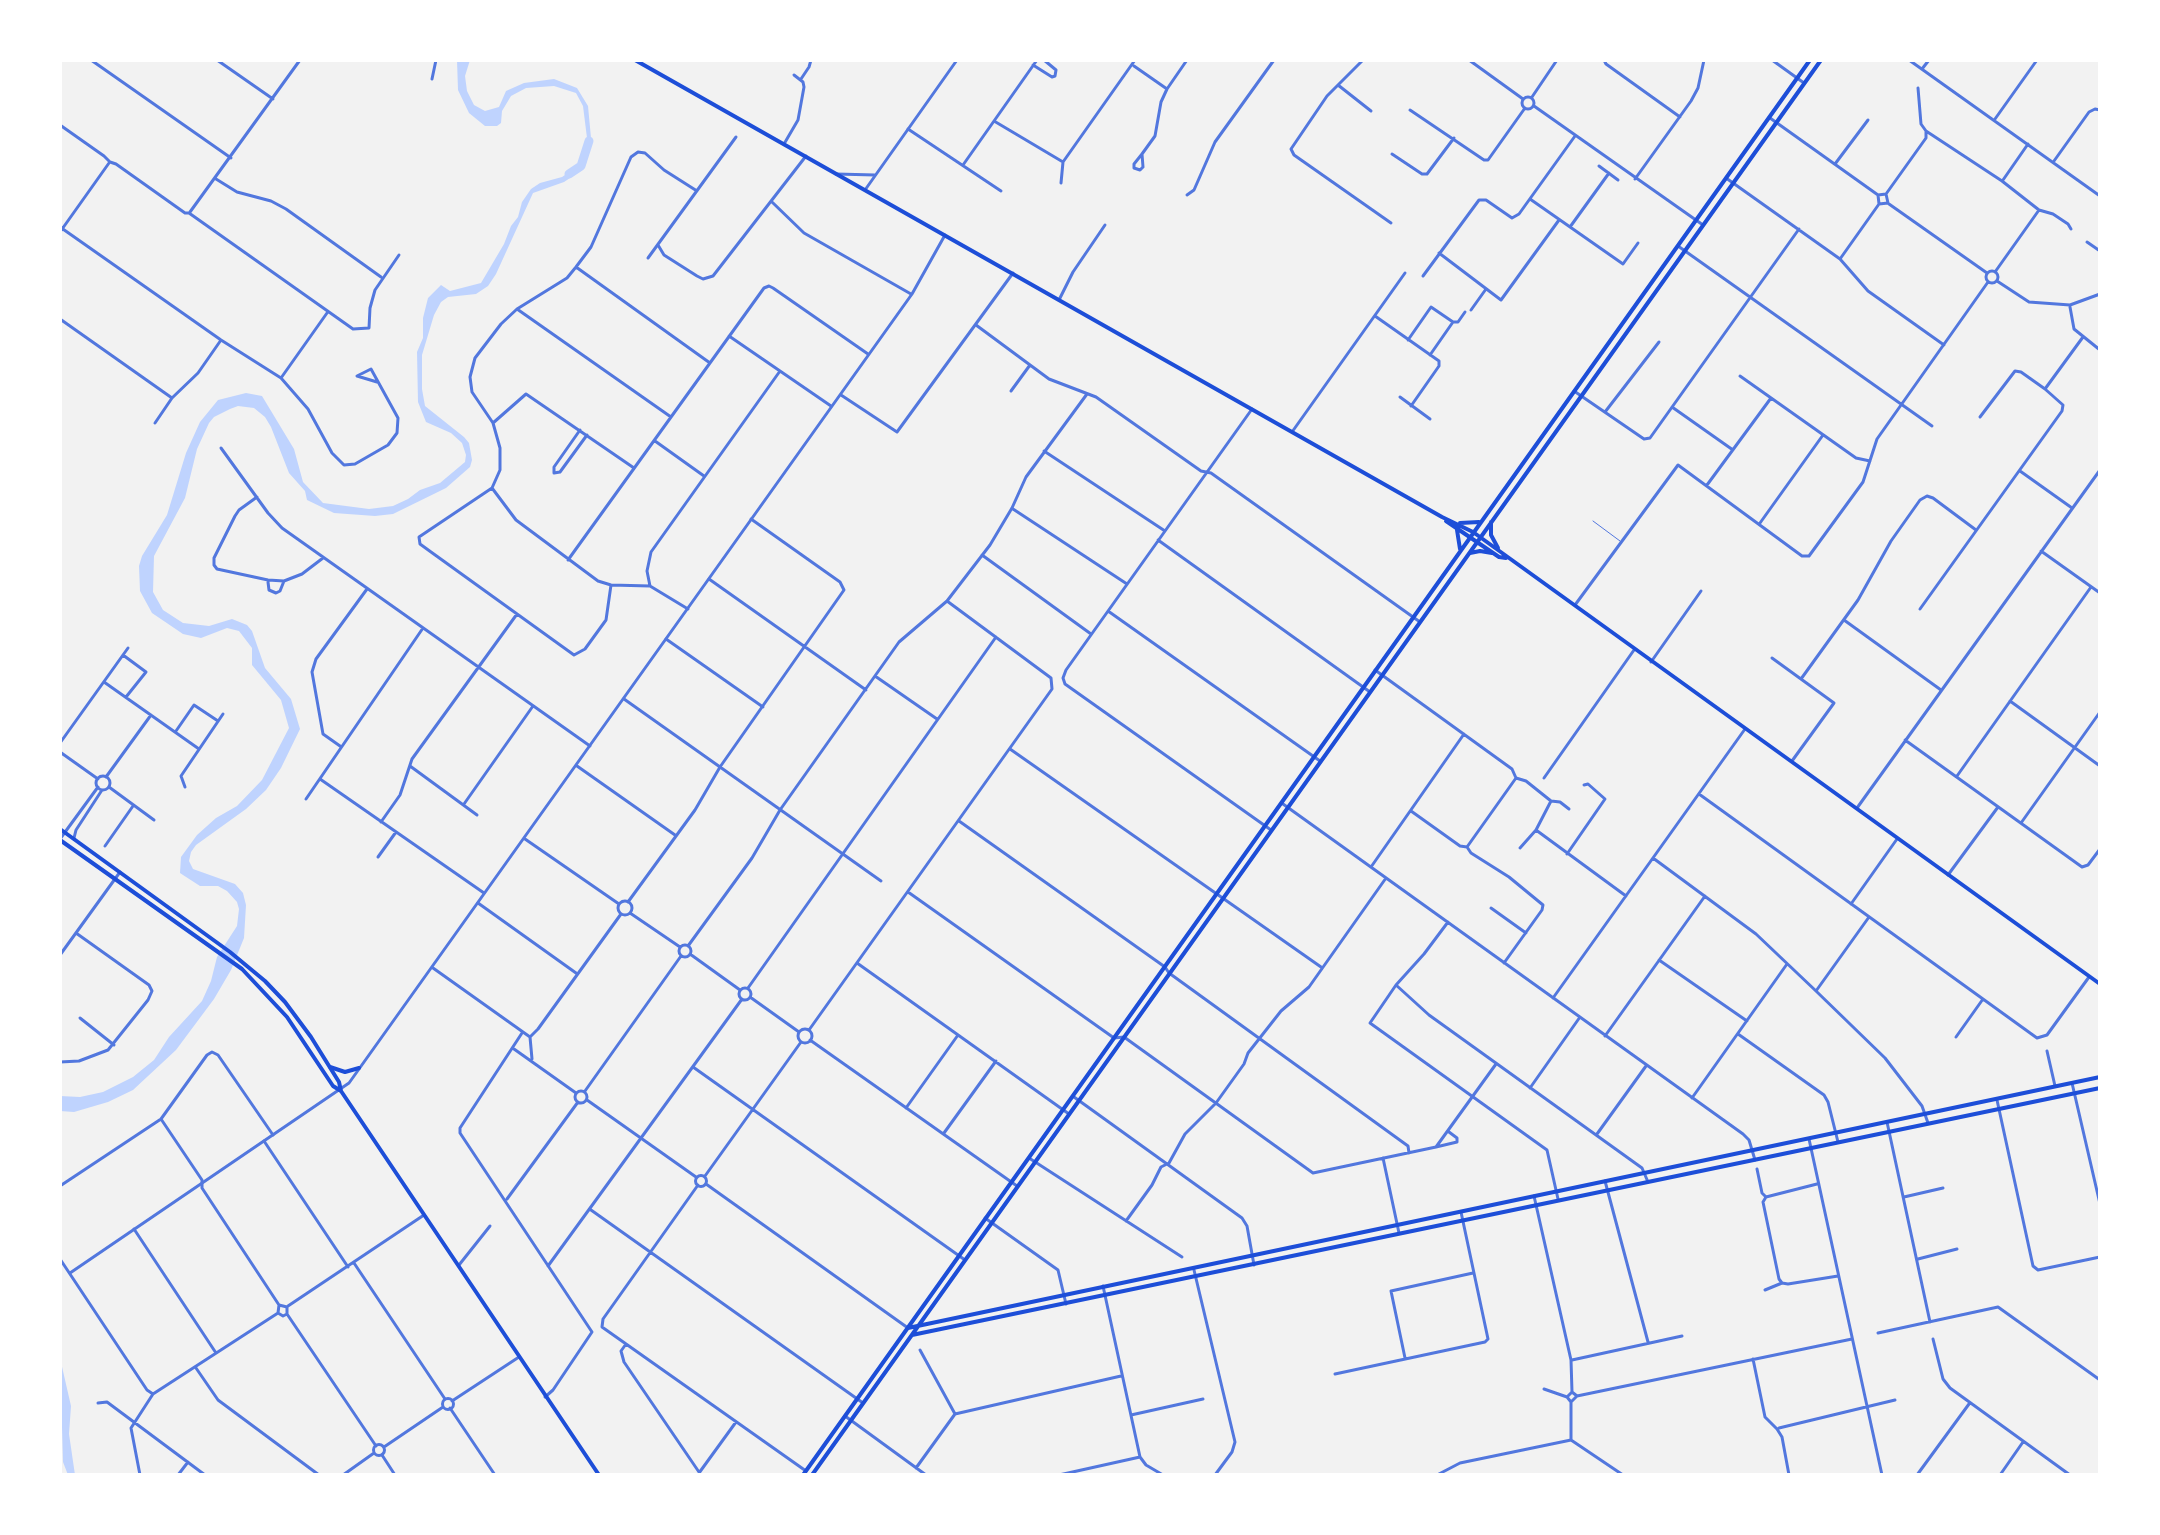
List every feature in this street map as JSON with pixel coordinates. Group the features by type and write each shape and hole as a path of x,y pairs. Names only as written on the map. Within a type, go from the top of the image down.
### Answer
{"main road":[{"path":"635,60 1442,517 1458,523 1481,521"},
{"path":"805,1473 1810,60"},
{"path":"812,1475 1821,60"},
{"path":"1542,436 1544,446"},
{"path":"1537,443 1544,446"},
{"path":"1442,517 1457,530 1478,539 1574,605 2100,984"},
{"path":"1492,520 1491,535 1497,552"},
{"path":"1458,523 1471,535"},
{"path":"1457,530 1461,551"},
{"path":"1468,554 1497,552"},
{"path":"62,831 209,936 249,967 285,1002 330,1067 341,1091 599,1475"},
{"path":"60,841 241,968 279,1007 333,1086 341,1091"},
{"path":"330,1067 345,1072 359,1068"},
{"path":"908,1328 2100,1077"},
{"path":"912,1335 2100,1088"},
{"path":"930,1311 930,1319 935,1323"},
{"path":"908,1328 912,1335"}],"street":[{"path":"91,60 231,158"},
{"path":"217,60 273,99"},
{"path":"189,213 300,60"},
{"path":"432,79 436,60"},
{"path":"801,79 811,60"},
{"path":"865,190 957,60"},
{"path":"963,165 1037,60"},
{"path":"1033,65 1055,76 1056,70 1044,60"},
{"path":"1061,183 1063,162 1135,60"},
{"path":"1142,154 1155,136 1161,102 1167,89 1187,60"},
{"path":"1187,195 1194,190 1215,142 1274,60"},
{"path":"1363,60 1338,85 1293,145 1292,152 1391,223"},
{"path":"1469,60 1523,99 1525,108"},
{"path":"1478,66 1482,60"},
{"path":"1523,99 1532,97 1557,60"},
{"path":"1604,60 1680,117"},
{"path":"1635,179 1698,88 1704,60"},
{"path":"1772,60 1804,83"},
{"path":"1909,60 2100,196"},
{"path":"1922,69 1929,60"},
{"path":"1994,120 2037,60"},
{"path":"1133,66 1167,89"},
{"path":"784,144 798,120 804,87 801,79 794,75"},
{"path":"1338,85 1371,111"},
{"path":"1918,88 1921,124 1926,131 2071,229"},
{"path":"1532,97 1534,106 1703,225"},
{"path":"1410,110 1488,160 1525,108 1534,106"},
{"path":"2053,162 2089,112 2100,110"},
{"path":"1769,118 1878,195 1886,194 1926,138 1926,131"},
{"path":"1835,164 1868,120"},
{"path":"994,121 1063,162"},
{"path":"60,125 353,329 369,328 370,308 381,277 399,255"},
{"path":"908,129 1001,191"},
{"path":"1423,276 1479,200 1486,200 1512,218 1519,214 1575,136"},
{"path":"648,258 736,137"},
{"path":"1392,154 1422,174 1427,174 1454,138"},
{"path":"2002,181 2028,144"},
{"path":"611,585 606,620 582,653 572,654 431,552 419,540 422,533 492,488 500,470 500,448 493,423 472,392 471,368 488,340 517,309 567,278 576,267 591,247 631,157 638,152 645,153 664,170 697,191"},
{"path":"658,245 664,255 697,276 703,279 713,276 806,156"},
{"path":"110,162 61,229 281,378 308,409 332,453 344,465 355,464 388,445 397,433 398,418 377,382"},
{"path":"1599,166 1618,180"},
{"path":"1570,227 1609,173"},
{"path":"836,174 875,175"},
{"path":"1726,178 1840,259 1868,291 1944,345"},
{"path":"216,179 237,192 271,201 286,209 381,277"},
{"path":"1886,194 1888,203"},
{"path":"1840,259 1879,204 1878,195"},
{"path":"1530,199 1623,264 1638,243"},
{"path":"772,202 804,233 912,294"},
{"path":"1879,204 1888,203 1987,273 1995,272 2039,210"},
{"path":"1439,253 1501,300 1559,220"},
{"path":"1059,300 1073,272 1105,225"},
{"path":"1574,391 1647,440 1799,229"},
{"path":"70,1273 341,1091 433,968 912,294 945,235"},
{"path":"2087,242 2100,251"},
{"path":"1678,246 1932,426"},
{"path":"576,267 710,363"},
{"path":"1995,272 1997,281"},
{"path":"840,394 897,432 1013,273"},
{"path":"1292,432 1405,273"},
{"path":"1987,273 1988,282"},
{"path":"1574,605 1678,465 1802,556 1809,556 1863,482 1877,439 1988,282 1997,281 2029,302 2070,305 2100,294"},
{"path":"568,560 764,288 769,286 868,354"},
{"path":"1471,310 1486,289"},
{"path":"2070,305 2074,329 2100,350"},
{"path":"1408,340 1431,307 1453,322 1458,322 1465,312"},
{"path":"517,309 671,417"},
{"path":"281,378 327,313"},
{"path":"1375,316 1439,361 1439,366 1411,406"},
{"path":"60,319 172,398"},
{"path":"1430,355 1453,322"},
{"path":"976,325 1049,379 1096,397 1201,471 1211,473 1420,622"},
{"path":"729,336 831,406"},
{"path":"2045,389 2083,337"},
{"path":"155,423 172,398 198,373 221,340"},
{"path":"1605,413 1659,342"},
{"path":"1011,391 1030,365"},
{"path":"650,586 647,571 651,552 780,371"},
{"path":"1920,609 2062,411 2060,400 2021,372 2015,371 1980,417"},
{"path":"1740,376 1856,458 1870,461"},
{"path":"493,423 526,394 634,468"},
{"path":"630,913 680,947 688,946 899,642 947,601 982,555 1012,508 1026,477 1087,394"},
{"path":"1400,397 1430,419"},
{"path":"1706,486 1771,398"},
{"path":"1672,407 1733,450"},
{"path":"1252,409 1063,678 1067,685 1272,831"},
{"path":"580,430 554,467 554,473 560,472 587,435"},
{"path":"1759,524 1823,435"},
{"path":"654,440 704,476"},
{"path":"221,448 282,528 590,746"},
{"path":"1044,451 1165,531"},
{"path":"1856,809 2100,470"},
{"path":"2020,471 2072,508"},
{"path":"492,488 516,520 598,581 611,585 650,586 688,609"},
{"path":"1801,679 1844,620 1891,541 1920,500 1927,496 1976,530"},
{"path":"257,497 235,516 214,558 214,565 225,572 284,581 302,574 323,558"},
{"path":"1012,508 1127,584"},
{"path":"525,839 619,904 628,902 695,810 720,767 844,590 840,582 751,519"},
{"path":"1158,540 1370,692"},
{"path":"2041,551 2100,593"},
{"path":"982,555 1091,634"},
{"path":"709,579 866,690"},
{"path":"268,580 269,590 276,593 284,581"},
{"path":"1957,777 2091,587"},
{"path":"342,747 323,734 312,672 316,659 367,589"},
{"path":"1651,662 1701,591"},
{"path":"799,1032 809,1030 1054,684 1051,678 947,601"},
{"path":"1108,611 1321,761"},
{"path":"381,822 400,795 410,766 517,614"},
{"path":"1844,620 1941,690"},
{"path":"306,799 423,628"},
{"path":"740,990 748,988 996,637"},
{"path":"666,639 763,707"},
{"path":"60,743 128,648"},
{"path":"1544,778 1634,650"},
{"path":"123,655 146,672 126,697"},
{"path":"1772,658 1834,703 1791,762"},
{"path":"1375,670 1512,769 1516,778 1526,781 1551,801 1560,802 1569,809"},
{"path":"875,676 937,719"},
{"path":"104,682 199,749"},
{"path":"624,699 881,881"},
{"path":"2010,701 2100,766"},
{"path":"175,733 194,705 218,721"},
{"path":"464,804 533,706"},
{"path":"2021,823 2100,712"},
{"path":"185,787 181,776 223,714"},
{"path":"98,779 106,777 151,715"},
{"path":"61,726 68,731"},
{"path":"1553,998 1745,729"},
{"path":"1371,867 1464,734"},
{"path":"1905,740 2084,867 2100,849"},
{"path":"1010,749 1322,968"},
{"path":"60,752 98,779 100,788 76,830 74,840"},
{"path":"410,766 477,815"},
{"path":"577,766 676,835"},
{"path":"106,777 109,787"},
{"path":"1467,847 1516,778"},
{"path":"320,779 485,894"},
{"path":"1567,854 1605,799 1588,784 1584,785"},
{"path":"60,841 62,831 100,788 109,787 154,820"},
{"path":"1699,794 2037,1038 2047,1035 2089,976"},
{"path":"1520,848 1536,830 1551,801"},
{"path":"1281,803 1743,1134 1749,1140 1755,1160"},
{"path":"105,846 134,805"},
{"path":"1948,875 1998,807"},
{"path":"1411,811 1460,846 1467,847 1471,853 1481,857 1541,902 1542,910 1504,963"},
{"path":"959,821 1165,967 1169,973 1408,1146 1409,1153"},
{"path":"1536,830 1626,896"},
{"path":"378,857 396,832"},
{"path":"1850,904 1897,839"},
{"path":"1653,858 1756,934 1816,991 1885,1058 1926,1113 1928,1123"},
{"path":"60,955 120,872"},
{"path":"1126,1221 1161,1167 1169,1163 1185,1134 1216,1103 1244,1064 1248,1053 1281,1011 1309,987 1386,878"},
{"path":"908,892 1114,1038 1124,1037 1313,1173 1457,1142 1457,1138 1448,1131"},
{"path":"1605,1036 1705,896"},
{"path":"628,902 632,907 630,913"},
{"path":"478,903 578,974"},
{"path":"619,904 621,914"},
{"path":"1491,908 1526,933"},
{"path":"621,914 630,913"},
{"path":"530,1037 621,914"},
{"path":"1816,991 1869,917"},
{"path":"1448,922 1371,1019 1372,1026 1549,1152 1558,1200"},
{"path":"60,1062 97,1056 114,1045 152,991 149,985 76,933"},
{"path":"688,946 690,954 740,990 742,999"},
{"path":"576,1093 585,1091 681,956 680,947"},
{"path":"681,956 690,954"},
{"path":"1659,960 1747,1021"},
{"path":"857,963 1069,1114"},
{"path":"1692,1098 1787,964"},
{"path":"433,968 522,1033 528,1033 532,1059"},
{"path":"1396,985 1429,1015 1646,1173 1648,1182"},
{"path":"748,988 750,997"},
{"path":"548,1266 742,999 750,997 799,1032 801,1042"},
{"path":"1956,1037 1983,999"},
{"path":"1530,1088 1580,1017"},
{"path":"80,1018 114,1045"},
{"path":"809,1030 812,1035 810,1040"},
{"path":"522,1033 460,1128 460,1133 592,1332 545,1397"},
{"path":"1738,1034 1824,1095 1838,1142"},
{"path":"906,1108 958,1035"},
{"path":"706,1184 705,1176 752,1109 801,1042 810,1040 1018,1186"},
{"path":"514,1049 576,1093 578,1102"},
{"path":"2047,1051 2055,1086"},
{"path":"60,1186 161,1119 212,1052 218,1055 273,1135"},
{"path":"943,1134 996,1061"},
{"path":"1436,1147 1496,1064"},
{"path":"1596,1135 1646,1066"},
{"path":"693,1067 965,1260"},
{"path":"2072,1082 2100,1204"},
{"path":"585,1091 587,1100 641,1139 696,1177 705,1176"},
{"path":"1073,1096 1242,1218 1247,1226 1254,1265"},
{"path":"1997,1099 2035,1269 2100,1257"},
{"path":"506,1200 578,1102 587,1100"},
{"path":"140,1475 131,1428 153,1394 278,1313 279,1305 203,1190 202,1180 161,1119"},
{"path":"1886,1122 1930,1322"},
{"path":"1809,1138 1882,1475"},
{"path":"264,1141 348,1267"},
{"path":"1029,1158 1182,1257"},
{"path":"1383,1158 1399,1234"},
{"path":"1757,1169 1762,1193 1766,1197"},
{"path":"696,1177 698,1185"},
{"path":"1605,1181 1648,1342"},
{"path":"805,1473 602,1327 601,1323 698,1185 706,1184 908,1328"},
{"path":"1766,1197 1819,1184"},
{"path":"1904,1197 1943,1188"},
{"path":"1534,1196 1571,1360 1572,1392 1567,1397"},
{"path":"1766,1197 1764,1206 1782,1283"},
{"path":"591,1210 863,1403"},
{"path":"1335,1374 1488,1339 1461,1210"},
{"path":"279,1305 287,1307 424,1215"},
{"path":"985,1218 1058,1270 1066,1304"},
{"path":"459,1265 490,1226"},
{"path":"134,1229 217,1354"},
{"path":"1917,1259 1957,1249"},
{"path":"60,1259 147,1390 153,1394"},
{"path":"354,1263 445,1399 452,1401"},
{"path":"1193,1267 1235,1442 1232,1452 1215,1475"},
{"path":"1406,1359 1391,1291 1473,1273"},
{"path":"1765,1290 1782,1283 1838,1276"},
{"path":"1103,1286 1140,1457 1146,1465 1163,1475"},
{"path":"287,1307 287,1314 376,1446 384,1447 443,1407 445,1399"},
{"path":"1878,1333 1998,1307 2100,1380"},
{"path":"278,1313 283,1316 287,1314"},
{"path":"1571,1360 1682,1336"},
{"path":"1571,1402 1577,1396 1852,1339"},
{"path":"1933,1339 1943,1379 1969,1403 2070,1475"},
{"path":"626,1344 621,1351 624,1362 700,1474 736,1422"},
{"path":"920,1350 955,1414"},
{"path":"450,1408 452,1401 519,1357"},
{"path":"1753,1359 1765,1417 1782,1437 1789,1475"},
{"path":"196,1368 218,1400 319,1475"},
{"path":"916,1468 955,1414 1121,1376"},
{"path":"1544,1389 1567,1397 1571,1402 1571,1440"},
{"path":"1572,1392 1577,1396"},
{"path":"1131,1415 1203,1399"},
{"path":"1777,1429 1782,1425 1895,1400"},
{"path":"98,1403 107,1402 205,1475"},
{"path":"1917,1475 1969,1403"},
{"path":"443,1407 450,1408 495,1475"},
{"path":"845,1416 926,1475"},
{"path":"1437,1475 1460,1463 1571,1440 1623,1475"},
{"path":"2000,1475 2023,1442"},
{"path":"343,1475 374,1453 376,1446"},
{"path":"382,1455 384,1447"},
{"path":"374,1453 382,1455 395,1475"},
{"path":"1059,1475 1140,1457"},
{"path":"178,1475 188,1462"}],"lane":[{"path":"1593,521 1620,541"}],"water":[{"path":"457,60 470,60 465,76 467,91 474,105 485,111 499,107 506,91 524,83 554,79 577,88 588,106 591,138 586,164 564,182 533,193 488,286 476,294 448,297 441,302 434,315 422,355 425,406 464,437 469,443 472,460 470,467 446,488 393,514 334,513 307,500 305,491 289,473 271,427 254,408 238,406 214,417 209,423 197,449 185,498 154,556 153,592 163,610 183,623 209,626 232,619 247,625 265,668 291,699 300,729 266,790 191,852 189,861 193,869 235,884 243,893 246,905 244,938 231,970 214,999 176,1050 133,1090 108,1102 74,1112 60,1111 60,1096 80,1097 103,1092 133,1077 154,1060 169,1037 202,1001 217,957 237,926 239,909 227,891 218,886 200,886 180,873 181,857 197,835 216,818 237,806 262,780 289,728 281,700 252,665 252,648 239,631 227,628 201,638 183,634 152,613 140,591 139,566 142,556 167,515 186,453 200,422 218,400 246,393 262,396 294,449 303,482 323,503 369,509 393,506 420,490 440,483 465,462 466,455 462,443 451,433 426,422 418,402 417,352 423,338 423,318 428,298 441,285 450,291 481,283 531,189 562,177 583,163 587,138 583,106 576,93 554,86 526,88 511,96 502,111 501,123 485,126 469,113 458,90"},
{"path":"60,1358 71,1406 69,1434 75,1475 68,1475 63,1462"}],"waterway":[{"path":"569,174 581,166 589,141"}]}
